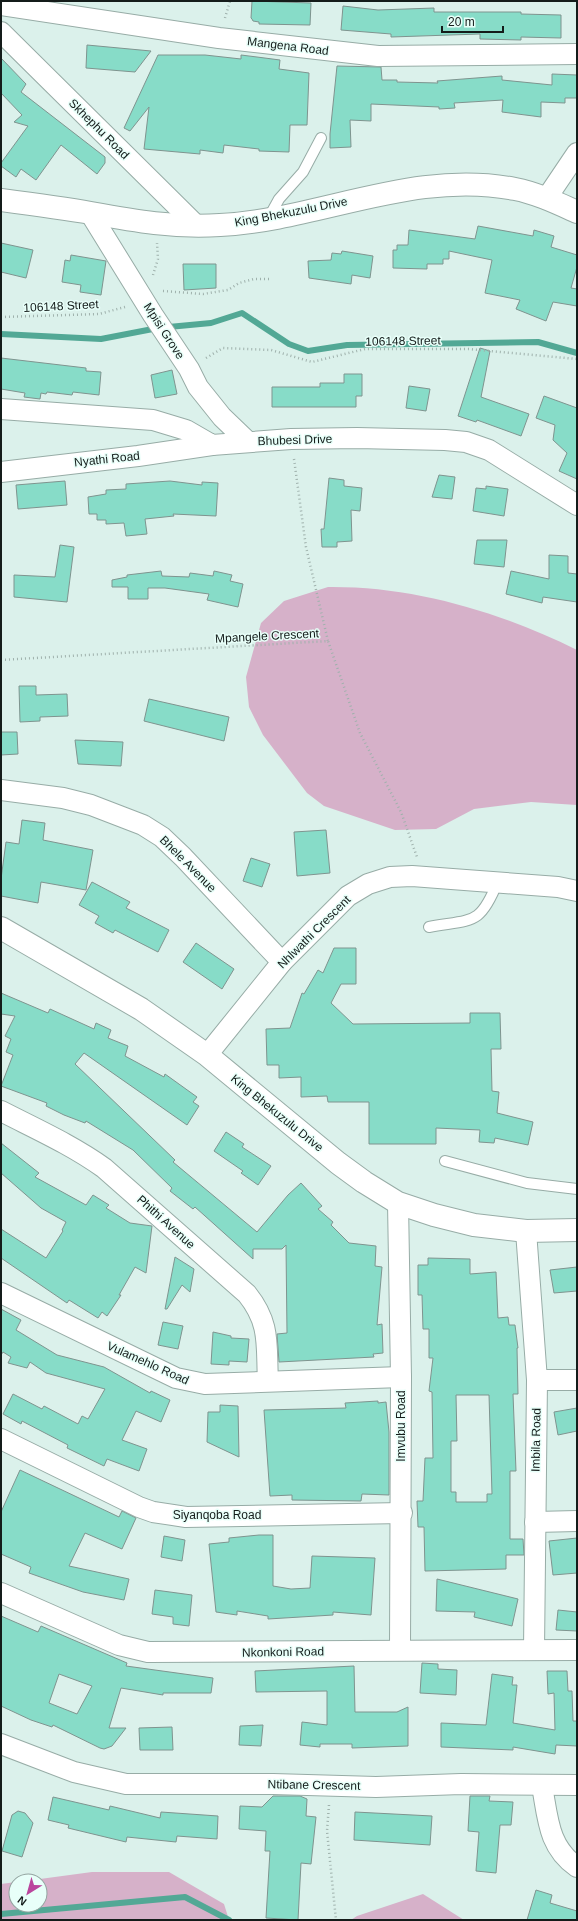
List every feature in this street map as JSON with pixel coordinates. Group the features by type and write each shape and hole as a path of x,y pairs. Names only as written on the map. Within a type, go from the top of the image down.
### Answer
{"street":[{"name":"Mangena Road","path":"1,5 219,38 378,56 577,54"},
{"name":"Skhephu Road","path":"1,32 197,226"},
{"path":"546,198 577,154"},
{"name":"King Bhekuzulu Drive","path":"1,200 154,224 197,226 221,225 268,219 411,188 460,184 515,189 546,198 577,212"},
{"name":"Mpisi Grove","path":"90,213 149,302 169,340 190,369 198,387 210,404 247,441"},
{"path":"1,409 153,420 186,430 212,445"},
{"name":"Bhubesi Drive","path":"212,445 247,441 365,438 466,442 489,450 577,505"},
{"name":"Nyathi Road","path":"1,472 138,456 212,445"},
{"name":"Bhele Avenue","path":"1,790 63,798 91,805 143,824 162,837 183,857 282,962"},
{"name":"Nhlwathi Crescent","path":"207,1055 282,962 348,896 368,884 390,877 424,876 498,881 558,887 577,891"},
{"name":"King Bhekuzulu Drive","path":"1,928 141,1009 207,1055 338,1163 364,1182 398,1203 434,1215 474,1225 526,1231 577,1230"},
{"name":"Phithi Avenue","path":"1,1111 61,1141 104,1168 247,1294 257,1306 264,1323 268,1381"},
{"name":"Imvubu Road","path":"398,1203 402,1377 400,1650"},
{"name":"Imbila Road","path":"526,1231 536,1380 534,1650"},
{"name":"Vulamehlo Road","path":"1,1293 176,1378 204,1384 402,1377"},
{"path":"536,1380 577,1380"},
{"name":"Siyanqoba Road","path":"1,1439 140,1507 169,1515 186,1517 402,1513"},
{"path":"535,1522 577,1521"},
{"name":"Nkonkoni Road","path":"1,1593 119,1645 148,1652 577,1650"},
{"name":"Ntibane Crescent","path":"1,1744 74,1772 126,1784 272,1784 376,1787 461,1784 542,1786 577,1785"},
{"path":"542,1786 554,1842 561,1854 577,1867"}],"lane":[{"path":"268,219 278,199 302,172 321,138"},
{"path":"429,927 473,919 480,915 490,900 498,881"},
{"path":"445,1161 527,1183 577,1189"}],"path":[{"path":"149,302 158,259 157,238 154,224"},
{"name":"106148 Street","path":"1,317 99,314 149,302 228,290 239,283 254,279 271,279"},
{"name":"106148 Street","path":"190,369 223,348 271,350 312,362 365,349 468,349 577,359"},
{"path":"291,439 306,548 328,641"},
{"name":"Mpangele Crescent","path":"1,660 328,641 360,733 400,812 424,876"},
{"path":"319,1786 329,1805 327,1830 336,1920"}],"shaded area":[{"path":"328,587 392,591 424,596 456,604 518,624 577,650 577,805 531,802 474,809 436,829 395,830 324,806 307,793 263,735 249,707 246,677 261,623 284,601"},
{"path":"92,1872 169,1872 224,1904 229,1920 1,1920 1,1884 8,1883 8,1913 48,1913 48,1878"},
{"path":"423,1894 464,1920 351,1920 357,1916"}],"building":[{"path":"252,1 311,3 310,25 259,24 259,22 253,21 251,18"},
{"path":"343,6 378,10 434,8 434,12 521,12 521,14 561,15 561,38 521,37 521,40 480,39 480,34 391,37 391,34 341,30"},
{"path":"87,45 151,51 135,72 86,68"},
{"path":"158,55 205,55 241,59 241,55 280,60 279,69 309,73 307,125 290,125 289,152 259,151 259,149 224,145 223,153 200,150 200,154 144,149 149,107 130,131 124,128"},
{"path":"1,58 26,84 21,92 105,157 105,163 97,174 61,145 36,180 21,169 16,177 1,166 1,163 28,126 14,122 22,115 1,93"},
{"path":"337,66 381,67 382,80 397,80 397,82 438,83 437,81 502,76 502,80 552,85 552,74 577,75 577,98 565,98 565,103 541,102 541,117 502,112 503,100 454,103 455,108 439,109 439,107 371,104 371,121 350,120 351,147 330,148"},
{"path":"478,226 533,236 534,230 554,236 551,247 577,255 577,267 571,288 577,289 577,306 553,302 546,321 516,309 520,300 485,293 492,260 449,251 449,259 443,259 443,264 427,264 427,269 393,268 393,250 397,250 397,245 408,245 409,230 475,239"},
{"path":"1,243 33,250 26,278 1,272"},
{"path":"342,251 373,256 370,278 352,275 351,284 309,278 308,261 331,260 332,253 341,254"},
{"path":"71,255 106,261 101,295 80,292 81,285 62,282 65,260 70,261"},
{"path":"183,264 216,264 216,288 184,290"},
{"path":"480,348 490,351 481,397 529,414 521,436 477,420 476,422 458,416"},
{"path":"1,358 86,368 86,371 101,372 99,395 73,392 72,395 47,392 46,394 41,393 40,399 24,397 25,393 1,389"},
{"path":"172,370 177,394 155,398 151,375"},
{"path":"344,374 362,374 362,396 356,396 356,407 272,407 272,387 320,387 320,383 344,383"},
{"path":"409,386 430,389 426,411 406,408"},
{"path":"544,396 577,408 577,479 559,471 567,453 553,440 555,425 536,418"},
{"path":"439,475 455,477 452,499 432,497"},
{"path":"329,478 344,480 344,486 362,488 360,511 351,510 352,541 337,542 337,547 322,547 321,529 324,529"},
{"path":"65,481 67,505 18,509 16,485"},
{"path":"170,481 202,485 202,482 218,483 216,516 173,514 174,516 145,519 147,534 126,536 124,523 106,524 106,520 97,520 97,514 89,514 88,497 106,494 106,490 126,489 126,484"},
{"path":"486,486 508,489 504,516 473,511 476,488 486,489"},
{"path":"477,540 507,540 504,567 474,564"},
{"path":"60,545 74,547 67,602 14,597 14,575 55,577"},
{"path":"549,555 568,556 568,573 577,574 577,602 543,597 542,603 506,594 511,571 549,579"},
{"path":"161,571 162,576 189,577 190,573 213,576 214,571 232,575 230,581 243,584 238,607 207,600 209,594 165,588 148,588 148,599 128,599 128,587 112,587 112,580 127,577 127,575"},
{"path":"19,686 36,686 36,695 67,694 68,716 40,717 40,721 20,722"},
{"path":"149,699 229,717 224,741 144,721"},
{"path":"1,732 17,732 18,754 1,755"},
{"path":"75,740 123,742 121,766 78,764"},
{"path":"22,820 45,823 43,840 93,850 86,890 41,882 38,903 1,896 1,879 6,842 19,844"},
{"path":"326,830 330,873 297,876 294,832"},
{"path":"251,858 270,864 262,887 243,881"},
{"path":"92,882 130,902 126,908 169,930 158,952 115,930 113,933 95,923 99,916 79,905"},
{"path":"196,943 234,969 222,989 183,962"},
{"path":"334,948 356,948 356,984 341,984 331,1003 353,1024 470,1023 470,1013 500,1013 501,1049 491,1049 492,1091 499,1092 497,1113 533,1122 528,1145 495,1138 494,1143 479,1142 480,1130 436,1128 436,1144 369,1144 369,1102 328,1102 327,1096 301,1097 301,1077 279,1078 279,1065 267,1065 266,1029 290,1028 302,993 304,994 318,970 323,973"},
{"path":"1,993 48,1013 50,1009 94,1029 96,1023 111,1030 108,1038 128,1046 125,1056 164,1077 165,1074 197,1097 193,1102 199,1106 187,1125 84,1053 75,1064 175,1160 173,1162 257,1232 288,1195 301,1183 322,1206 318,1209 333,1222 331,1225 349,1243 376,1246 375,1266 382,1267 377,1325 382,1324 383,1353 373,1354 374,1357 279,1362 277,1334 287,1333 286,1245 282,1249 253,1249 253,1259 195,1207 193,1209 170,1191 172,1188 133,1150 86,1121 85,1123 64,1115 46,1106 47,1103 1,1086 13,1055 6,1052 11,1039 5,1036 15,1016 1,1014"},
{"path":"226,1132 244,1144 242,1147 271,1166 258,1185 241,1173 243,1171 214,1151"},
{"path":"1,1143 39,1173 35,1177 86,1205 93,1195 109,1205 106,1208 130,1223 152,1226 146,1273 135,1267 119,1295 121,1295 107,1316 102,1312 98,1318 69,1300 67,1303 1,1258 1,1229 46,1258 63,1231 62,1230 66,1222 41,1208 1,1173"},
{"path":"175,1257 194,1269 190,1292 182,1285 167,1309 165,1309"},
{"path":"428,1258 470,1259 470,1274 496,1272 498,1318 508,1317 509,1325 515,1325 518,1348 518,1394 513,1394 516,1471 510,1471 510,1539 523,1539 524,1555 506,1555 506,1569 425,1571 424,1527 418,1527 417,1501 423,1501 425,1458 433,1458 432,1392 429,1391 433,1358 429,1358 429,1329 423,1329 422,1295 418,1295 418,1265 428,1265","holes":["456,1395 489,1395 492,1494 487,1494 487,1502 456,1502 456,1492 451,1492 451,1441 457,1441"]},
{"path":"577,1267 577,1291 554,1293 550,1270"},
{"path":"1,1309 21,1320 16,1330 57,1355 104,1367 150,1393 151,1391 170,1400 161,1422 136,1411 122,1440 147,1449 139,1471 107,1459 104,1466 67,1448 68,1445 22,1421 21,1424 3,1414 13,1394 42,1409 44,1406 78,1424 82,1416 88,1419 105,1389 46,1373 30,1362 27,1368 8,1363 11,1357 3,1352 1,1355"},
{"path":"163,1322 183,1326 178,1349 158,1345"},
{"path":"213,1332 231,1336 231,1338 249,1339 247,1362 229,1361 229,1365 211,1364"},
{"path":"378,1401 378,1403 386,1402 389,1432 389,1495 362,1494 361,1501 292,1500 292,1495 270,1496 264,1410 346,1408 345,1403"},
{"path":"220,1405 238,1406 239,1457 207,1442 208,1412 220,1412"},
{"path":"577,1408 577,1431 558,1435 554,1412"},
{"path":"20,1470 119,1517 122,1511 136,1518 122,1549 85,1533 69,1566 129,1579 124,1600 83,1592 29,1573 31,1567 1,1554 1,1512"},
{"path":"273,1535 273,1586 291,1589 310,1588 312,1556 375,1558 371,1615 333,1612 333,1615 268,1619 268,1616 237,1611 237,1615 216,1612 209,1544 229,1542 229,1538"},
{"path":"164,1536 185,1540 182,1561 161,1557"},
{"path":"577,1538 577,1573 553,1575 549,1541"},
{"path":"437,1579 518,1599 512,1626 474,1617 475,1612 436,1611"},
{"path":"155,1590 192,1595 189,1626 173,1624 173,1617 152,1614"},
{"path":"558,1610 577,1612 577,1631 556,1630"},
{"path":"1,1616 38,1632 41,1626 127,1663 126,1666 213,1678 211,1693 163,1693 163,1695 121,1688 109,1728 126,1728 112,1746 104,1749 53,1725 52,1727 31,1720 1,1706","holes":["59,1674 92,1686 77,1714 49,1703"]},
{"path":"422,1663 438,1664 438,1669 457,1670 456,1695 420,1693"},
{"path":"354,1666 355,1712 397,1712 408,1707 408,1746 352,1748 352,1744 320,1744 320,1747 300,1745 302,1722 327,1725 327,1691 256,1692 255,1671"},
{"path":"547,1671 567,1671 568,1691 572,1691 573,1721 577,1721 577,1746 556,1745 555,1754 513,1747 513,1750 441,1747 441,1723 486,1725 492,1674 513,1677 512,1685 517,1685 513,1723 555,1730 554,1693 548,1694"},
{"path":"263,1725 261,1746 239,1745 240,1726"},
{"path":"172,1727 173,1750 140,1750 139,1728"},
{"path":"273,1796 300,1796 307,1799 306,1816 316,1817 311,1864 301,1863 298,1920 266,1918 270,1851 265,1851 266,1831 239,1829 240,1806 262,1807"},
{"path":"470,1796 490,1796 489,1801 513,1802 511,1825 500,1825 496,1873 476,1871 479,1832 468,1831"},
{"path":"53,1797 109,1810 110,1806 160,1818 161,1812 218,1816 217,1839 177,1836 176,1842 127,1837 126,1842 68,1828 69,1825 48,1820"},
{"path":"18,1811 25,1813 33,1823 22,1857 2,1851 12,1815"},
{"path":"355,1812 432,1816 430,1845 354,1840"},
{"path":"536,1890 552,1895 550,1903 577,1911 577,1920 527,1920"}],"waterway":[{"path":"1,334 101,339 158,328 211,323 242,313 289,344 308,351 347,345 538,342 577,353"},
{"path":"1,1914 185,1897 229,1920"}]}
